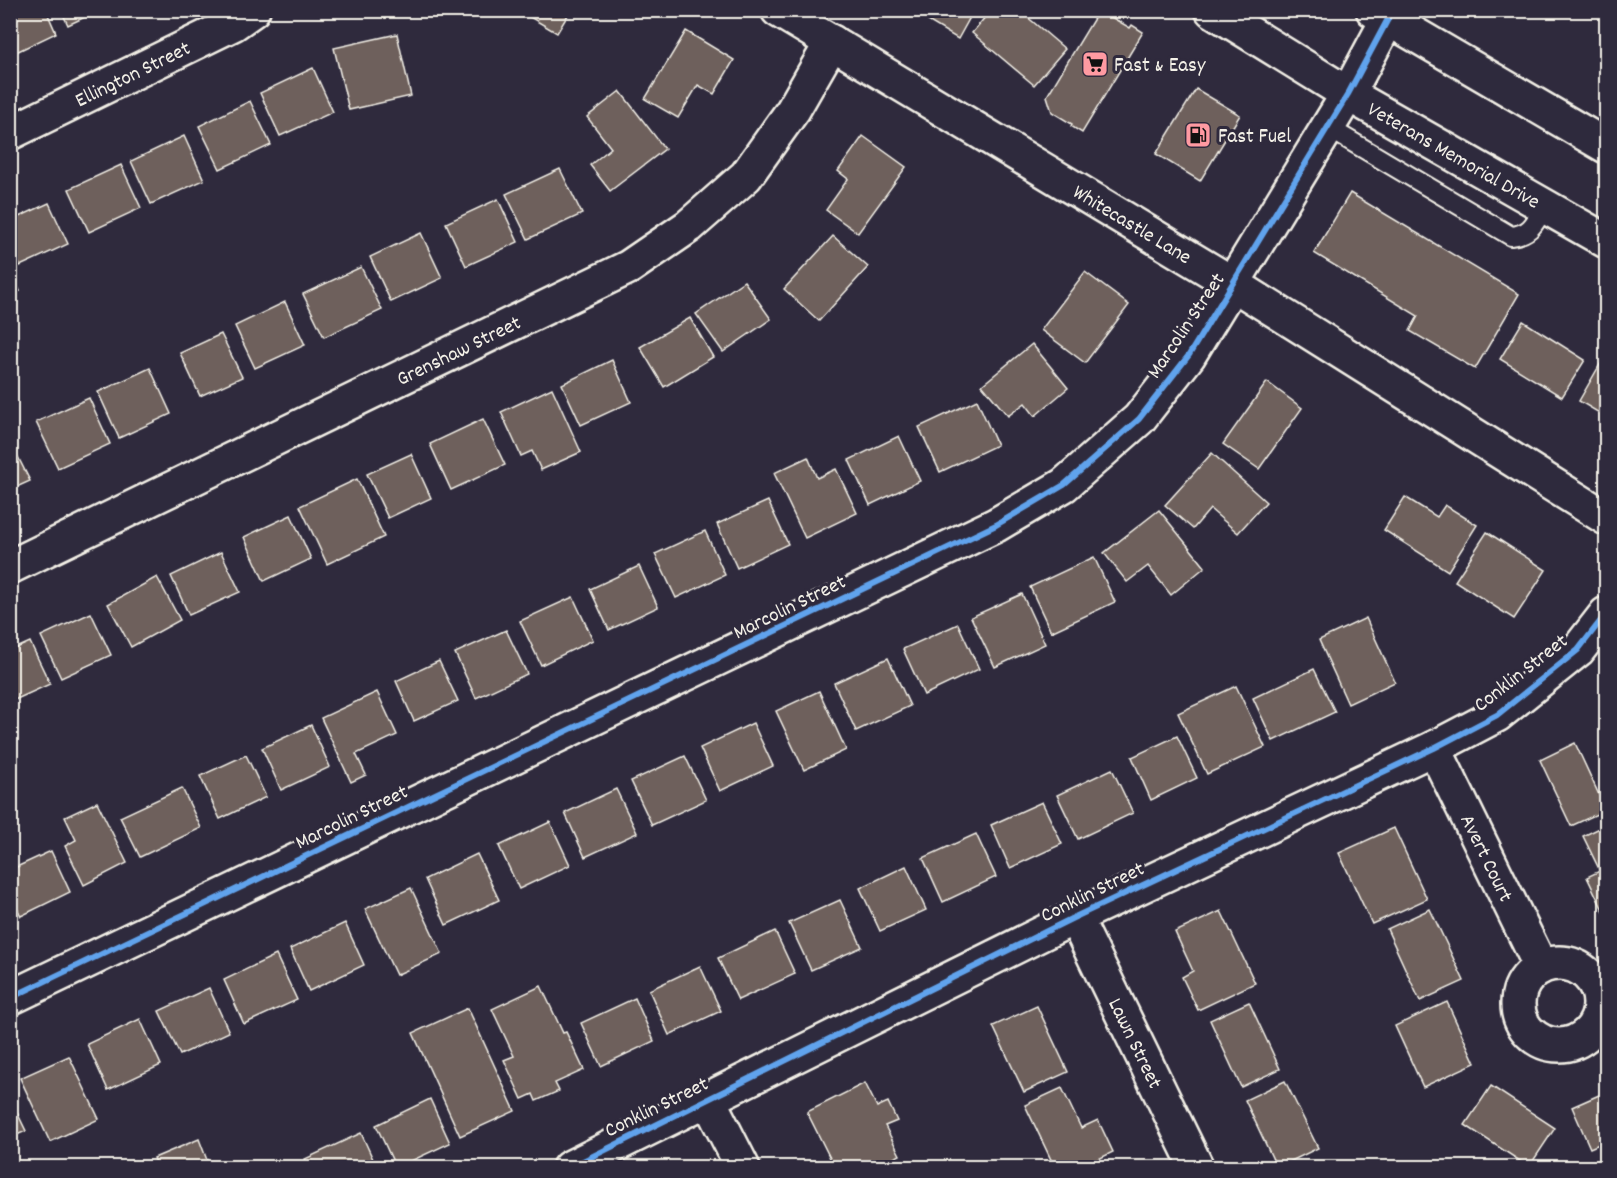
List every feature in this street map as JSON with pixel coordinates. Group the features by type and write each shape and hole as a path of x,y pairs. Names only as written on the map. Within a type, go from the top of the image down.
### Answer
{"street":[{"name":"Ellington Street","path":"10,133 233,24 253,10"},
{"name":"Whitecastle Lane","path":"778,10 1233,284 1606,518"},
{"name":"Veterans Memorial Drive","path":"1212,10 1348,94 1606,241"},
{"name":"Marcolin Street","path":"10,998 985,530 1064,485 1139,418 1189,355 1348,94 1381,15"},
{"path":"1381,15 1606,146"},
{"name":"Grenshaw Street","path":"10,567 628,267 689,226 746,176 792,111 832,42"},
{"name":"Conklin Street","path":"569,1167 1075,917 1434,748 1497,715 1578,650 1606,614"},
{"name":"Avert Court","path":"1434,748 1541,966"},
{"name":"Lawn Street","path":"1075,917 1197,1167"},
{"path":"708,1099 743,1167"}],"lane":[{"path":"1328,127 1511,236 1523,235 1532,228 1545,206"}],"building":[{"path":"10,10 46,10 56,33 10,55"},
{"path":"61,10 100,10 68,25"},
{"path":"518,10 571,10 557,33"},
{"path":"928,10 974,10 958,39 923,18"},
{"path":"991,10 1019,10 1065,49 1034,85 972,33"},
{"name":"Fast & Easy","path":"1099,10 1130,28 1132,25 1143,32 1082,133 1052,112 1047,96"},
{"path":"686,31 734,60 714,94 698,85 678,118 645,99"},
{"path":"397,34 411,96 349,110 334,48"},
{"path":"313,68 333,112 280,136 260,93"},
{"name":"Fast Fuel","path":"1196,89 1240,115 1200,181 1156,154"},
{"path":"620,91 665,149 610,191 590,165 611,148 587,117"},
{"path":"250,101 271,145 220,169 199,126"},
{"path":"184,136 204,180 151,204 131,161"},
{"path":"863,136 906,167 858,233 826,210 848,179 838,171"},
{"path":"121,165 141,208 89,232 69,189"},
{"path":"560,169 582,214 528,239 506,194"},
{"path":"1350,193 1519,294 1475,369 1410,331 1418,316 1314,253"},
{"path":"498,199 518,242 466,266 446,223"},
{"path":"49,203 68,244 20,266 10,244 10,221"},
{"path":"421,233 442,278 391,302 370,257"},
{"path":"833,236 868,267 819,321 784,289"},
{"path":"361,267 382,310 324,337 303,294"},
{"path":"10,271 20,291 10,295"},
{"path":"1085,272 1129,305 1085,363 1041,330"},
{"path":"744,281 771,319 723,352 696,314"},
{"path":"285,302 305,345 255,368 235,326"},
{"path":"690,318 713,357 664,387 640,347"},
{"path":"1523,321 1585,360 1562,397 1500,359"},
{"path":"221,334 242,377 200,396 180,353"},
{"path":"1032,344 1068,388 1035,416 1025,403 1008,416 982,385"},
{"path":"1606,354 1606,417 1579,401"},
{"path":"612,360 631,402 581,425 562,384"},
{"path":"150,368 171,414 119,438 98,392"},
{"path":"1267,382 1302,408 1259,469 1223,444"},
{"path":"552,388 581,452 541,470 532,451 521,456 501,412"},
{"path":"89,398 110,444 58,468 36,422"},
{"path":"977,400 997,445 940,472 919,427"},
{"path":"483,419 505,465 451,490 430,444"},
{"path":"899,436 920,481 870,505 849,460"},
{"path":"10,441 30,481 10,490"},
{"path":"1212,453 1266,502 1238,533 1210,509 1193,529 1165,505"},
{"path":"411,454 431,498 388,518 367,474"},
{"path":"808,457 817,478 836,469 857,513 805,538 774,473"},
{"path":"357,479 384,537 327,564 300,506"},
{"path":"1405,497 1437,517 1445,505 1477,525 1448,571 1384,530"},
{"path":"768,501 788,544 737,568 717,524"},
{"path":"1159,510 1205,567 1171,595 1148,566 1127,582 1104,553"},
{"path":"291,515 311,559 264,581 244,537"},
{"path":"705,531 725,575 676,598 655,554"},
{"path":"1487,532 1546,570 1514,619 1455,581"},
{"path":"221,552 240,592 189,615 171,576"},
{"path":"1094,557 1115,602 1051,632 1030,587"},
{"path":"639,566 658,607 609,630 590,589"},
{"path":"157,577 180,620 131,647 108,604"},
{"path":"1022,594 1045,644 995,667 971,617"},
{"path":"573,597 593,640 541,665 520,621"},
{"path":"91,613 111,655 61,678 41,636"},
{"path":"1366,618 1395,682 1348,704 1319,640"},
{"path":"958,624 979,669 924,695 903,649"},
{"path":"506,630 527,674 476,698 455,653"},
{"path":"30,642 50,684 10,702 10,651"},
{"path":"888,658 910,706 856,731 834,683"},
{"path":"439,661 458,701 414,721 396,681"},
{"path":"1314,669 1335,712 1273,741 1253,698"},
{"path":"1236,686 1265,747 1207,774 1178,713"},
{"path":"819,691 846,750 804,770 776,711"},
{"path":"377,692 397,735 356,754 366,775 351,782 321,718"},
{"path":"753,723 773,766 720,791 700,748"},
{"path":"311,725 330,767 281,790 262,748"},
{"path":"1177,736 1197,778 1151,800 1132,757"},
{"path":"1575,743 1606,810 1571,826 1540,760"},
{"path":"246,755 266,797 220,819 200,776"},
{"path":"685,756 706,800 652,825 631,781"},
{"path":"1112,769 1133,813 1078,839 1057,795"},
{"path":"182,788 201,828 140,857 120,817"},
{"path":"616,789 637,833 585,857 565,813"},
{"path":"97,802 127,863 84,885 65,846 76,840 65,817"},
{"path":"1042,802 1062,844 1010,868 991,825"},
{"path":"550,822 570,865 519,889 499,846"},
{"path":"1606,825 1606,911 1604,912 1587,877 1600,871 1583,836"},
{"path":"1394,828 1427,899 1372,924 1339,853"},
{"path":"976,834 996,877 943,902 923,858"},
{"path":"51,851 70,892 21,916 10,894 10,870"},
{"path":"477,854 499,900 446,925 425,879"},
{"path":"906,866 926,910 880,931 860,888"},
{"path":"411,888 442,954 396,975 365,909"},
{"path":"840,900 862,947 811,970 789,923"},
{"path":"1430,909 1464,981 1420,1001 1387,929"},
{"path":"1221,911 1255,983 1198,1010 1182,977 1193,971 1175,932"},
{"path":"345,923 364,965 309,991 290,949"},
{"path":"775,931 795,974 738,1000 718,958"},
{"path":"276,955 297,1000 244,1024 224,980"},
{"path":"700,966 721,1011 669,1035 649,990"},
{"path":"541,986 563,1033 566,1032 584,1070 555,1083 559,1091 536,1101 533,1094 522,1099 504,1060 514,1056 492,1009"},
{"path":"209,988 229,1032 180,1055 159,1011"},
{"path":"635,998 654,1041 601,1066 581,1023"},
{"path":"1249,1002 1280,1069 1241,1087 1210,1020"},
{"path":"1447,1002 1475,1063 1423,1087 1395,1026"},
{"path":"1037,1006 1068,1072 1024,1092 993,1026"},
{"path":"468,1008 515,1111 460,1136 413,1033"},
{"path":"140,1019 161,1065 108,1090 87,1044"},
{"path":"69,1056 99,1119 50,1142 20,1078"},
{"path":"1285,1081 1318,1148 1277,1168 1245,1100"},
{"path":"865,1083 877,1107 888,1102 897,1121 885,1126 900,1155 874,1168 835,1168 807,1112"},
{"path":"1491,1086 1555,1128 1529,1167 1465,1125"},
{"path":"1062,1088 1081,1128 1098,1120 1113,1152 1080,1168 1055,1168 1025,1105"},
{"path":"1606,1092 1606,1141 1590,1148 1572,1107"},
{"path":"10,1098 26,1131 10,1138"},
{"path":"430,1099 450,1143 396,1168 376,1125"},
{"path":"361,1133 377,1168 309,1168 305,1159"},
{"path":"199,1139 210,1168 158,1168 154,1158"}],"cycle path":[{"path":"10,998 996,525 1064,485 1139,419 1189,355 1348,94 1388,19"},
{"path":"569,1168 1075,917 1434,748 1497,715 1578,650 1606,614"}],"place":[{"name":"Fast & Easy","path":"1095,64"},
{"name":"Fast Fuel","path":"1198,135"}]}
